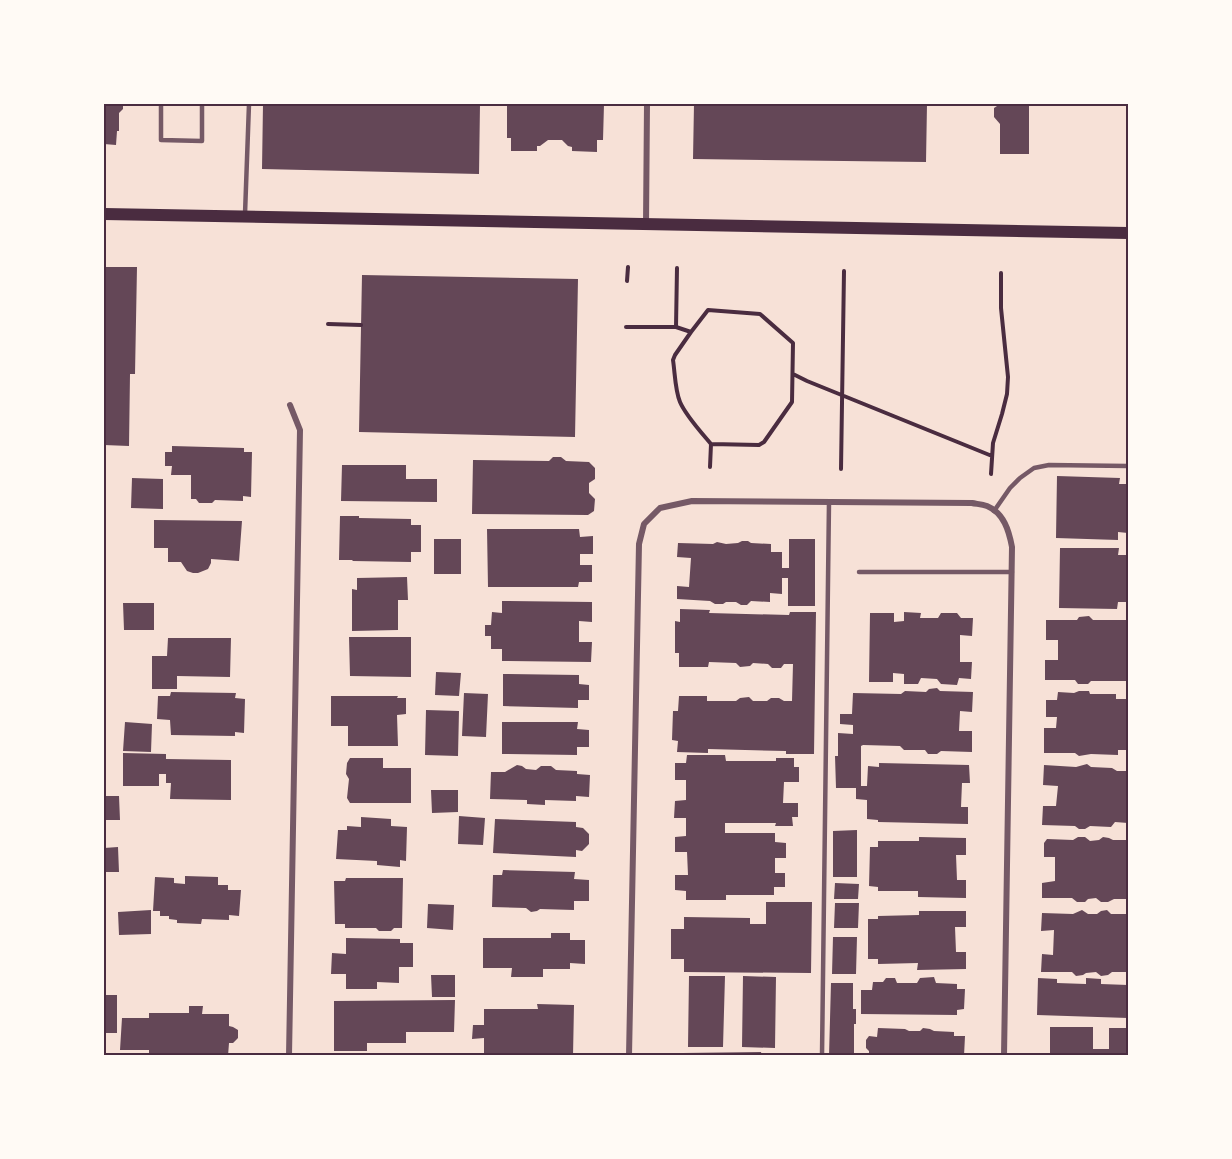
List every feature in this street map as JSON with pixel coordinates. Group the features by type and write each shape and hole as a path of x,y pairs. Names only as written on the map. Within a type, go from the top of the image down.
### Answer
{"main road":[{"path":"104,214 1128,232"}],"street":[{"path":"645,224 647,104"},
{"path":"289,1056 300,430 290,405"},
{"path":"629,1056 639,544 644,524 660,508 692,501 972,503 988,506 1001,517 1009,530 1012,572 1004,1056"}],"lane":[{"path":"161,104 161,140 202,141 202,104"},
{"path":"245,217 249,104"},
{"path":"994,511 1010,488 1034,468 1049,465 1128,466"},
{"path":"822,1056 829,502"},
{"path":"859,572 1012,572"}],"path":[{"path":"627,280 628,267"},
{"path":"676,327 677,268"},
{"path":"841,469 844,271"},
{"path":"991,474 993,443 1007,394 1008,377 1001,308 1001,273"},
{"path":"710,467 711,444 680,403 673,360 708,310 760,314 793,343 792,402 764,442 759,445 711,444"},
{"path":"328,324 361,326"},
{"path":"626,327 676,327 691,332"},
{"path":"793,374 992,456"}],"building":[{"path":"104,104 123,104 123,109 119,113 116,145 104,144"},
{"path":"263,104 480,104 479,174 262,169"},
{"path":"507,104 604,104 603,140 597,140 597,152 572,151 572,147 562,140 548,140 537,146 537,151 511,151 511,138 507,138"},
{"path":"694,104 927,104 926,162 693,159"},
{"path":"1000,104 1029,104 1029,154 1000,154 1000,124 994,117 994,108"},
{"path":"104,267 137,267 135,374 130,374 129,446 104,445"},
{"path":"362,275 578,279 575,437 359,432"},
{"path":"172,446 244,448 244,452 252,452 251,497 243,496 243,501 215,500 212,503 199,503 196,499 191,499 191,475 171,475 172,466 165,466 165,452 172,452"},
{"path":"553,457 561,457 566,461 589,462 595,468 595,479 589,483 589,493 595,499 594,511 588,515 472,514 473,460 549,461"},
{"path":"342,465 406,465 406,479 437,479 437,502 341,501"},
{"path":"1057,476 1120,478 1119,484 1128,484 1128,533 1118,532 1118,540 1056,538"},
{"path":"132,478 163,479 163,509 131,508"},
{"path":"340,516 411,519 411,525 421,525 421,552 411,552 411,562 339,560"},
{"path":"154,520 242,521 239,561 211,559 208,569 198,573 187,571 181,562 168,562 168,548 154,548"},
{"path":"487,529 579,529 580,537 593,536 593,554 580,554 580,565 592,565 592,582 579,582 578,587 488,587"},
{"path":"434,539 461,539 461,574 434,574"},
{"path":"789,539 815,539 815,606 788,606 788,578 782,578 782,594 770,593 770,602 751,601 747,605 741,605 736,602 715,604 710,601 677,599 677,586 689,587 691,558 677,557 678,543 713,544 717,542 726,544 748,541 771,544 771,552 782,552 782,568 789,568"},
{"path":"1060,548 1119,548 1118,555 1128,555 1128,602 1118,602 1117,609 1059,608"},
{"path":"407,577 408,600 398,600 398,630 352,631 352,589 357,590 357,578"},
{"path":"502,601 592,602 592,622 579,621 579,642 592,642 591,662 502,661 502,649 491,649 491,636 485,636 485,625 491,625 492,612 502,613"},
{"path":"123,603 154,603 154,630 124,630"},
{"path":"680,609 710,610 709,613 789,615 790,612 816,612 814,754 708,749 708,753 677,752 678,741 672,740 673,711 678,711 679,696 707,696 707,701 736,701 749,697 753,701 779,698 792,701 793,664 772,668 768,664 753,663 750,666 740,667 736,663 709,662 708,667 679,667 679,653 675,653 675,621 680,622"},
{"path":"904,612 921,613 920,618 938,618 941,613 957,613 961,618 973,618 972,636 960,635 960,662 972,662 971,679 959,678 957,685 941,684 937,679 921,678 918,684 904,684 904,674 893,673 893,682 869,682 870,613 894,613 894,622 904,621"},
{"path":"1089,616 1093,620 1128,620 1128,681 1091,681 1088,684 1078,684 1075,680 1045,680 1045,660 1058,660 1058,640 1046,640 1046,620 1077,620 1079,617"},
{"path":"349,637 411,637 411,677 350,676"},
{"path":"168,638 231,638 230,677 177,676 177,689 152,689 152,656 167,656"},
{"path":"436,672 461,673 459,696 435,695"},
{"path":"503,674 579,675 579,684 589,685 589,700 578,700 578,708 503,706"},
{"path":"937,688 940,691 973,692 972,712 960,711 959,731 972,731 972,752 941,751 937,754 928,754 925,750 904,750 900,746 863,745 861,746 861,786 867,786 868,766 879,767 879,763 969,765 970,783 962,783 961,807 968,807 968,824 878,822 878,820 867,819 867,800 856,799 856,788 836,788 835,756 838,756 838,733 853,734 853,725 840,724 840,714 852,714 853,693 901,694 905,691 926,692"},
{"path":"1089,691 1090,694 1116,694 1116,699 1128,699 1128,750 1118,750 1118,755 1079,756 1075,753 1044,753 1044,728 1056,728 1057,717 1046,717 1046,700 1057,700 1058,692"},
{"path":"171,692 236,693 235,698 245,699 244,733 235,732 235,736 171,735 170,720 157,719 158,696 170,696"},
{"path":"464,693 488,694 486,737 462,736"},
{"path":"331,696 406,698 406,714 397,715 398,746 348,746 348,726 331,726"},
{"path":"426,710 459,711 458,756 425,755"},
{"path":"125,722 152,724 151,752 123,751"},
{"path":"502,722 578,722 577,729 589,730 589,747 577,747 577,755 502,754"},
{"path":"123,753 166,754 166,759 231,760 231,800 170,799 171,783 166,783 166,774 159,774 159,786 123,786"},
{"path":"687,755 725,755 726,761 776,761 776,758 794,758 794,767 799,767 799,782 784,782 783,803 798,803 798,817 792,817 793,826 775,826 776,823 725,823 725,833 775,833 775,842 786,843 786,858 775,858 775,873 785,873 785,887 774,887 774,895 726,895 726,900 686,900 686,891 675,890 675,875 688,875 687,852 675,852 675,837 686,836 686,818 674,818 675,801 686,800 686,780 675,780 675,763 686,763"},
{"path":"350,758 383,758 383,768 411,768 411,803 350,803 347,798 349,779 346,774"},
{"path":"1087,764 1091,767 1128,771 1128,823 1115,822 1111,827 1090,826 1085,829 1075,826 1042,825 1043,806 1056,806 1058,786 1043,785 1044,765 1076,767"},
{"path":"517,765 536,770 541,766 551,766 556,770 577,771 577,774 590,775 589,797 576,796 576,801 545,800 545,805 527,804 527,800 490,799 491,772 505,772"},
{"path":"431,790 458,790 458,812 432,813"},
{"path":"104,796 119,796 120,820 104,820"},
{"path":"459,816 485,818 483,845 458,844"},
{"path":"361,817 391,819 391,826 407,827 406,861 400,860 400,867 377,865 377,861 336,859 338,830 347,830 347,826 361,827"},
{"path":"495,819 576,822 576,827 583,828 589,834 589,844 582,851 576,850 576,857 493,853"},
{"path":"857,830 857,877 833,877 833,831"},
{"path":"919,837 966,838 966,855 956,855 957,880 966,880 966,898 918,897 918,891 878,891 878,887 869,886 870,847 878,847 878,841 919,841"},
{"path":"1085,837 1090,841 1103,837 1128,840 1128,899 1101,902 1096,898 1077,902 1072,898 1042,898 1042,883 1055,881 1055,857 1044,857 1044,843 1047,839 1073,840"},
{"path":"118,847 119,872 104,872 104,848"},
{"path":"503,870 575,872 574,879 589,880 589,901 574,901 574,910 540,909 531,912 526,908 492,907 493,875 502,875"},
{"path":"185,876 218,877 218,885 228,885 228,890 241,890 239,916 229,915 229,920 202,919 201,924 177,923 177,920 169,919 169,916 160,916 160,911 153,911 155,877 174,878 174,883 185,884"},
{"path":"346,878 403,878 402,928 379,931 376,928 345,928 345,924 335,924 334,881 345,881"},
{"path":"835,883 859,884 858,899 834,899"},
{"path":"766,902 812,902 811,973 684,972 684,959 671,959 671,929 684,929 684,917 750,918 750,924 766,924"},
{"path":"835,903 859,903 858,928 834,928"},
{"path":"428,904 454,905 453,930 427,928"},
{"path":"151,910 151,934 119,935 118,912"},
{"path":"1082,910 1088,914 1097,914 1107,910 1111,914 1128,914 1128,972 1112,972 1101,976 1096,972 1076,976 1072,972 1041,972 1042,954 1053,955 1054,930 1041,931 1042,913 1073,914"},
{"path":"919,911 966,911 966,927 955,927 956,952 966,952 966,969 917,970 918,963 878,964 878,959 868,959 868,919 878,919 878,916 919,915"},
{"path":"551,933 570,933 570,940 585,940 585,964 570,963 570,969 543,969 543,977 511,977 512,968 483,968 483,938 551,938"},
{"path":"833,937 857,937 856,974 832,974"},
{"path":"346,938 400,939 400,943 413,943 413,967 399,967 399,983 377,982 377,989 346,989 346,974 331,974 332,953 346,954"},
{"path":"431,975 455,975 455,997 432,997"},
{"path":"689,976 725,976 723,1047 688,1047"},
{"path":"743,976 776,977 775,1048 742,1047"},
{"path":"934,977 936,983 957,984 957,989 965,989 964,1009 957,1010 957,1015 861,1014 861,990 872,990 873,982 895,978 897,983 917,983 920,978"},
{"path":"1038,978 1057,979 1057,983 1086,984 1086,978 1101,979 1101,984 1128,985 1128,1018 1037,1015"},
{"path":"831,983 853,983 853,1009 856,1009 854,1056 829,1056"},
{"path":"104,995 117,995 117,1033 104,1033"},
{"path":"455,1000 454,1032 406,1032 406,1043 367,1043 367,1051 334,1051 334,1001"},
{"path":"537,1004 574,1005 573,1056 484,1056 484,1038 472,1039 473,1025 484,1025 484,1009 538,1009"},
{"path":"189,1006 203,1006 202,1014 229,1014 229,1026 238,1030 238,1038 233,1043 229,1043 228,1056 149,1055 149,1050 120,1050 122,1018 149,1018 149,1013 189,1013"},
{"path":"1050,1027 1093,1027 1093,1049 1109,1049 1109,1028 1128,1028 1128,1056 1050,1056"},
{"path":"878,1028 920,1031 923,1028 954,1032 954,1036 965,1036 964,1056 869,1056 866,1040 869,1036 877,1037"},
{"path":"761,1052 762,1056 682,1056 683,1053"}]}
